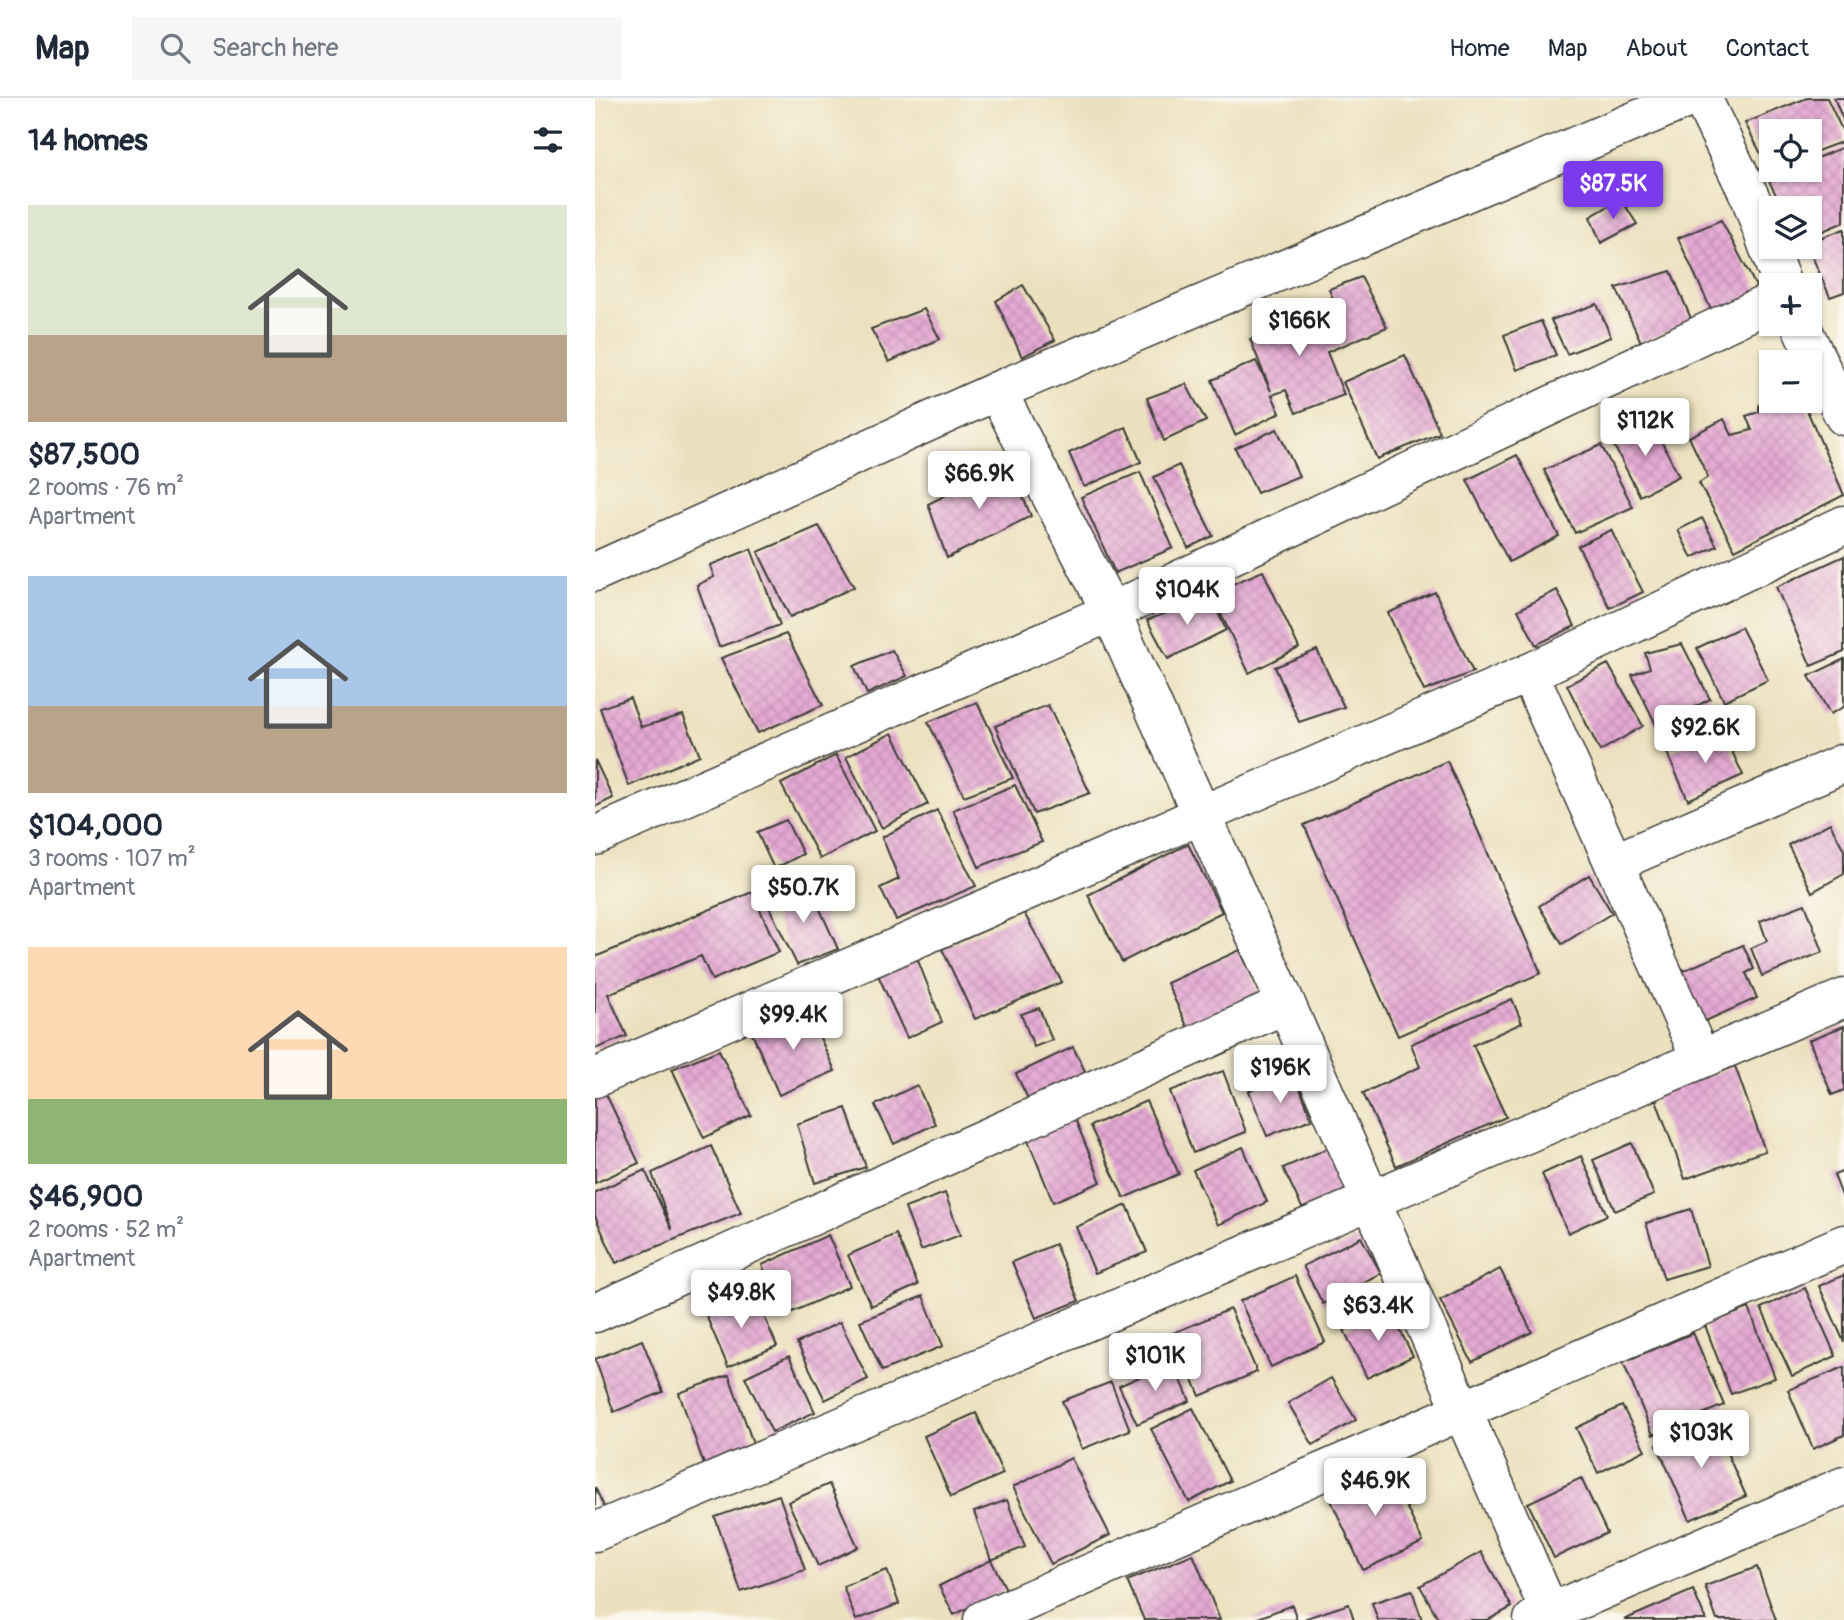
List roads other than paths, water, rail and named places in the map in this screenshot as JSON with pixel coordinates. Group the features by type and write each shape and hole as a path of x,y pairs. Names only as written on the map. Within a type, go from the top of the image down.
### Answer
{"street":[{"path":"595,572 997,391 1689,98"},
{"path":"1702,98 1751,199 1779,273"},
{"path":"595,836 1111,612 1759,308"},
{"path":"1806,336 1844,416"},
{"path":"997,391 1111,612 1286,1004 1462,1410 1542,1616 1844,1486"},
{"path":"595,1078 1529,673 1844,525"},
{"path":"1529,673 1701,1059"},
{"path":"1614,863 1844,763"},
{"path":"595,1532 1370,1198 1844,998"},
{"path":"595,1312 1286,1004"},
{"path":"983,1620 1844,1244"}]}
